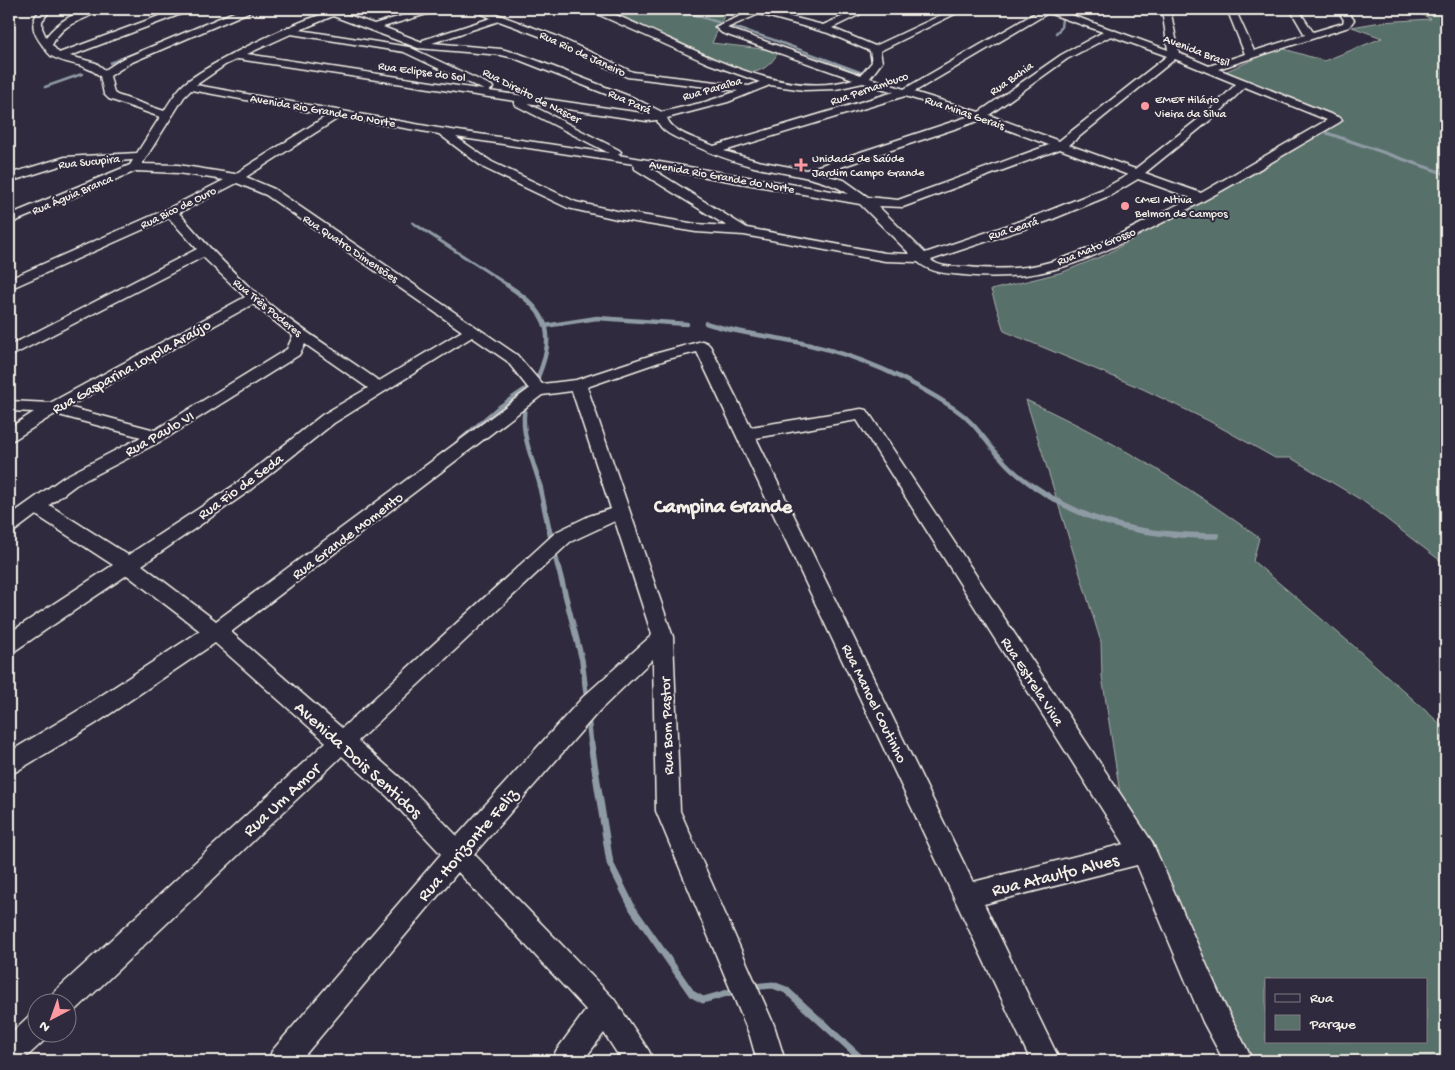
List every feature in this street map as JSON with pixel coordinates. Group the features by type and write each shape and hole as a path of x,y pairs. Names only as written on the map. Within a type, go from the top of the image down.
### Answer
{"street":[{"path":"47,9 40,15 37,21 37,28 41,37 55,55 92,65 105,75 108,82 107,89 113,97 165,115"},
{"path":"48,44 50,38 60,28 96,9"},
{"path":"61,56 186,9"},
{"path":"105,75 126,61 248,9"},
{"path":"138,162 165,115 187,86 206,72 290,31 332,13 349,9"},
{"path":"374,27 434,9"},
{"name":"Rua Rio de Janeiro","path":"475,9 553,38 631,75 753,90"},
{"path":"590,9 625,21 691,52 768,82 817,87 843,85 862,79 878,62 875,50 851,38 758,10"},
{"path":"821,28 867,9"},
{"path":"875,50 961,9"},
{"name":"Avenida Brasil","path":"1047,9 1092,20 1111,32 1174,55 1336,120"},
{"name":"Rua Pernambuco","path":"714,150 906,92 1047,9"},
{"path":"1166,9 1174,55"},
{"path":"1230,9 1251,56"},
{"path":"1294,9 1310,35"},
{"path":"1209,69 1348,23 1349,20 1341,9"},
{"name":"Rua Minas Gerais","path":"758,10 720,27 725,31 862,79 981,116 1202,198"},
{"name":"Rua Pará","path":"332,13 374,27 418,45 501,52 517,56 630,100 662,116 662,122 670,129 714,150 756,164 807,174 845,186 866,202 923,258"},
{"path":"406,49 500,18"},
{"name":"Rua Direito de Nascer","path":"290,31 406,49 505,96 630,160 744,231"},
{"name":"Rua Bahia","path":"807,174 981,116 1064,57 1111,32"},
{"name":"Avenida Rio Grande do Norte","path":"187,86 438,131 630,160 866,202 899,204 1060,145 1174,55"},
{"name":"Rua Eclipse do Sol","path":"238,56 632,116 648,118 662,116"},
{"name":"Rua Paraíba","path":"662,116 753,90 768,82"},
{"name":"Rua Ceará","path":"744,231 885,257 923,258 1042,218 1128,181 1215,111 1243,83"},
{"name":"Rua Bico de Ouro","path":"9,284 171,212 237,178 338,113"},
{"name":"Rua Mato Grosso","path":"923,258 929,265 948,270 1025,271 1063,262 1103,246 1202,198 1336,120"},
{"path":"438,131 488,165 572,205 617,215 696,228 744,231"},
{"name":"Rua Sucupira","path":"11,175 65,161 138,162"},
{"name":"Rua Quatro Dimensões","path":"138,162 237,178 270,192 512,358 538,390"},
{"name":"Rua Águia Branca","path":"9,220 138,162"},
{"name":"Rua Três Poderes","path":"171,212 204,251 254,298 300,334 378,387"},
{"path":"9,352 204,251"},
{"name":"Rua Gasparina Loyola Araújo","path":"9,435 53,408 254,298"},
{"name":"Rua Fio de Seda","path":"9,644 239,490 328,419 472,331"},
{"name":"Rua Paulo VI","path":"9,524 70,480 157,436 294,352 300,334"},
{"name":"Rua Grande Momento","path":"9,764 87,717 216,632 538,390 578,384 663,356 702,346"},
{"name":"Rua Manoel Coutinho","path":"702,346 1046,1061"},
{"name":"Rua Bom Pastor","path":"578,384 590,426 622,512 663,637 668,811 763,1053"},
{"path":"9,406 53,408 157,436"},
{"name":"Rua Estrela Viva","path":"746,434 861,414 1143,851 1213,1012 1239,1061"},
{"name":"Avenida Dois Sentidos","path":"36,505 127,564 216,632 396,789 604,1009 638,1061"},
{"name":"Rua Um Amor","path":"75,992 564,537 596,521 622,512"},
{"name":"Rua Horizonte Feliz","path":"282,1061 458,854 591,704 663,637"},
{"name":"Rua Ataulfo Alves","path":"967,896 1143,851"},
{"path":"566,1061 604,1009"},
{"path":"9,1054 28,1036"}],"green space":[{"path":"627,9 727,9 712,43 779,51 766,66 758,71 748,73 616,17"},
{"path":"1411,9 1446,9 1446,565 1363,501 1291,458 1275,458 1209,421 1143,389 1004,331 991,290 1063,272 1107,254 1282,152 1340,121 1224,72 1281,48 1324,61 1382,38 1352,27 1381,22 1431,19"},
{"path":"1026,400 1087,430 1146,463 1203,499 1259,538 1253,561 1356,648 1446,729 1446,1061 1253,1061 1121,800 1102,676 1101,642"}],"waterway":[{"path":"676,9 771,39 865,74"},
{"path":"1429,9 1446,14"},
{"path":"1056,33 1061,28 1062,18"},
{"path":"110,63 178,36"},
{"path":"45,87 82,74"},
{"path":"1327,133 1446,174"},
{"path":"413,223 509,286"},
{"path":"507,285 533,306 546,326"},
{"path":"546,326 597,318 687,324"},
{"path":"706,323 730,330 794,341 826,349 865,362 902,378 962,414 996,453 1023,479 1037,489"},
{"path":"535,384 546,352 546,326"},
{"path":"457,443 498,408 533,384"},
{"path":"526,403 524,414 525,436 541,489"},
{"path":"540,487 552,543"},
{"path":"1035,487 1056,501 1078,512 1122,526 1168,534 1217,536"},
{"path":"554,551 582,660 587,701"},
{"path":"588,717 591,745"},
{"path":"591,744 610,863 633,909 692,994 703,1000 738,990"},
{"path":"751,987 773,985 786,990 864,1061"}],"place":[{"name":"EMEF Hilário Vieira da Silva","path":"1145,106"},
{"name":"Unidade de Saúde Jardim Campo Grande","path":"801,165"},
{"name":"CMEI Altiva Belmon de Campos","path":"1125,206"}],"district":[{"name":"Campina Grande","path":"723,505"}]}
